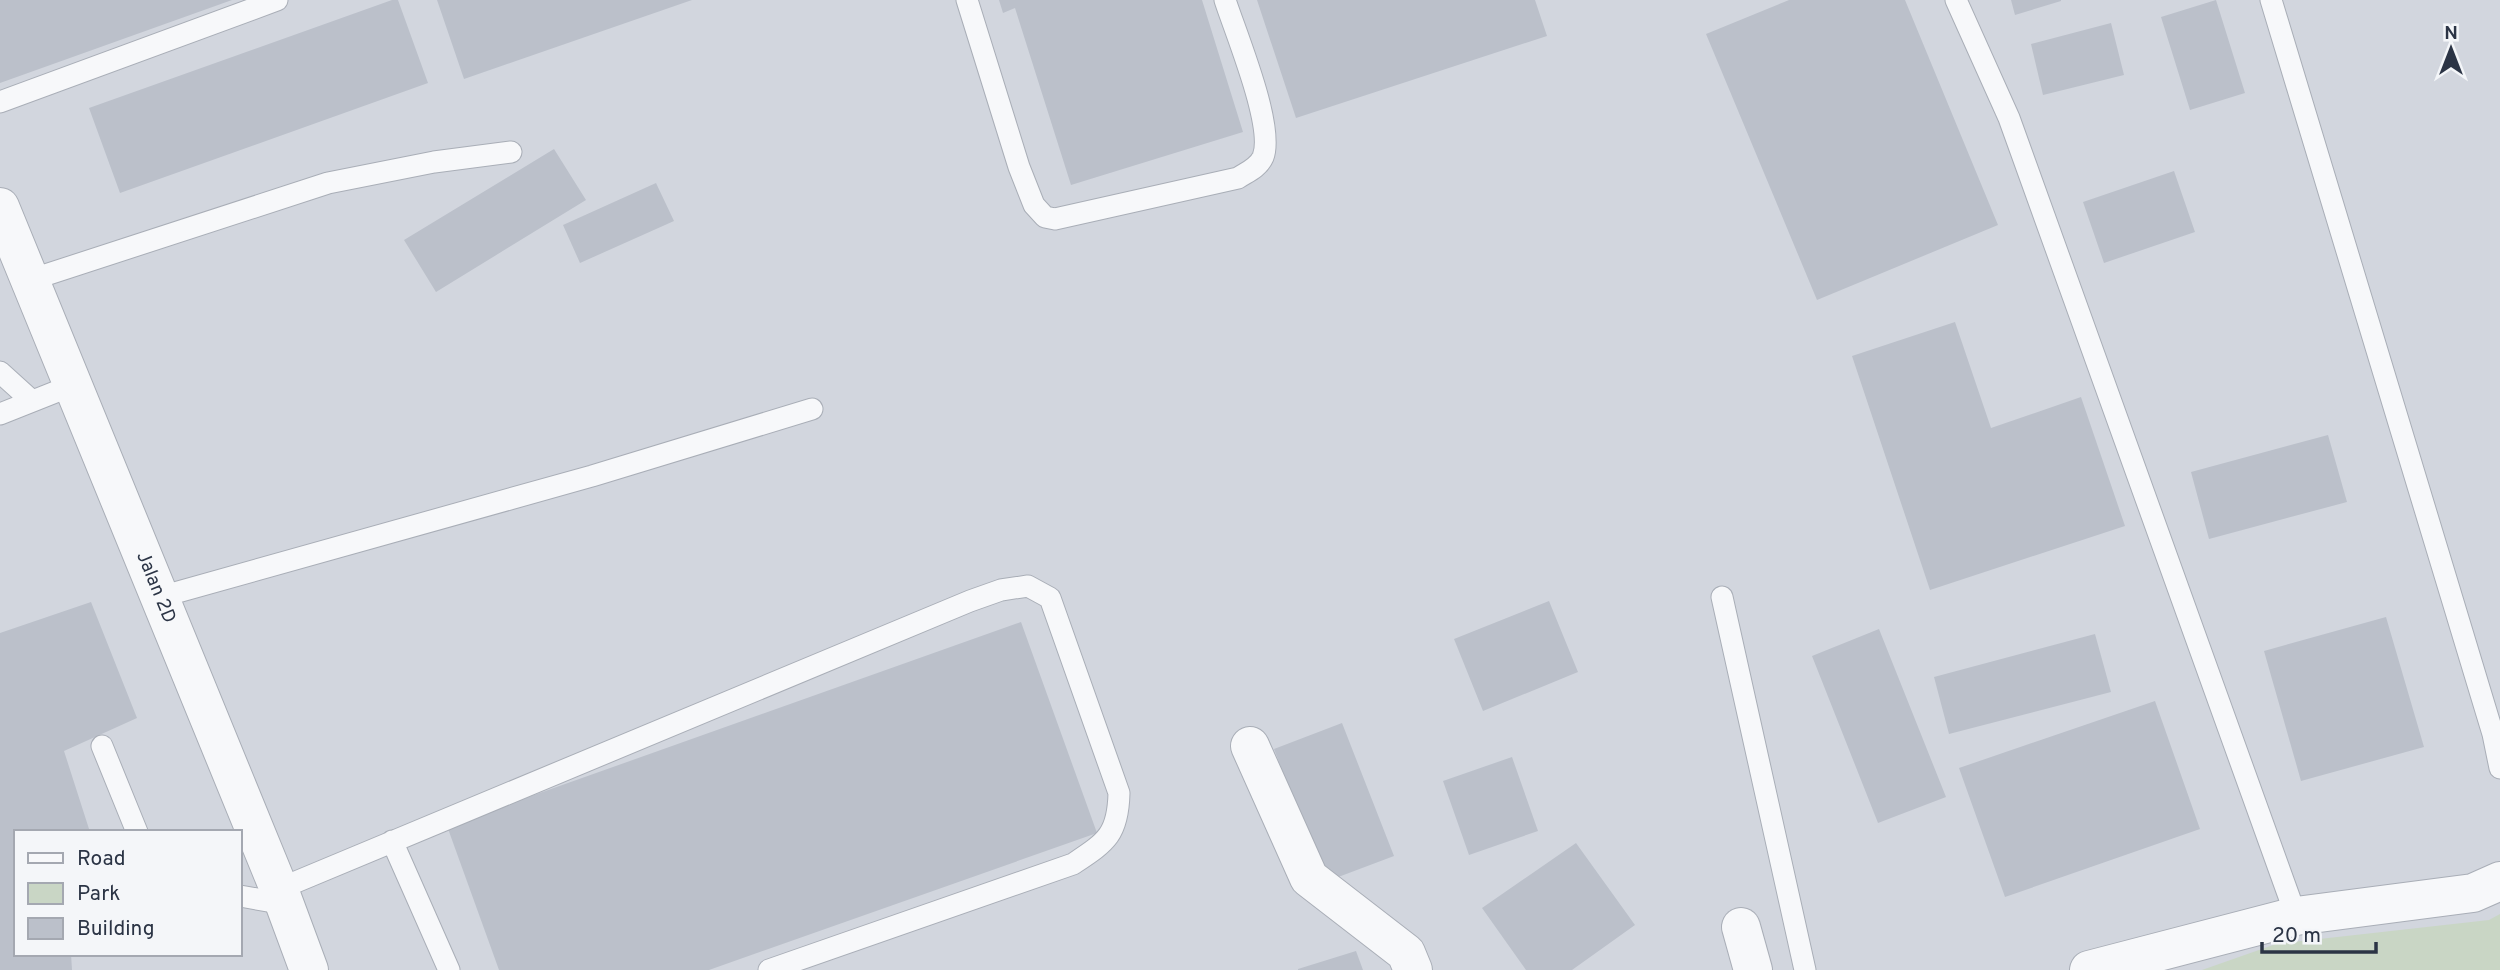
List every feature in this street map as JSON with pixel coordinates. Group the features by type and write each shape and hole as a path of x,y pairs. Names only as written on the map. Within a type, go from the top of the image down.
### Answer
{"street":[{"name":"Jalan 2D","path":"0,207 282,896 309,970"},
{"path":"1250,746 1309,878 1406,953 1413,970"},
{"path":"2089,970 2296,916 2473,893 2500,881"},
{"path":"1741,927 1753,970"}],"lane":[{"path":"0,102 276,0"},
{"path":"967,0 1019,167 1034,205 1045,217 1055,219 1238,178 1258,166 1264,155 1267,129 1225,0"},
{"path":"1956,0 2009,118 2296,916"},
{"path":"2271,0 2493,734 2500,768"},
{"path":"30,280 328,183 434,162 511,152"},
{"path":"0,372 32,401"},
{"path":"0,414 73,385"},
{"path":"160,597 592,476 812,409"},
{"path":"242,896 282,896 393,841 970,601 1001,590 1028,586 1050,598 1119,793 1118,818 1106,842 1073,863 769,970"},
{"path":"1722,597 1805,970"},
{"path":"102,746 136,830"},
{"path":"393,841 449,970"}],"shaded area":[{"path":"0,0 2500,0 2500,970 0,970"}],"green space":[{"path":"2500,914 2500,970 2202,970 2276,944 2489,920"}],"building":[{"path":"0,0 232,0 0,83"},
{"path":"398,0 428,83 120,193 89,108"},
{"path":"437,0 692,0 464,79"},
{"path":"999,0 1202,0 1243,132 1071,185 1015,8 1003,13"},
{"path":"1257,0 1535,0 1547,36 1296,118"},
{"path":"1789,0 1905,0 1998,225 1817,300 1706,34"},
{"path":"2011,0 2061,0 2061,1 2015,15"},
{"path":"2216,0 2245,93 2190,110 2161,17"},
{"path":"2111,23 2124,75 2043,95 2031,44"},
{"path":"554,149 586,200 436,292 404,240"},
{"path":"2174,171 2195,232 2104,263 2083,202"},
{"path":"656,183 674,221 580,263 563,225"},
{"path":"1955,322 1991,428 2081,397 2125,526 1930,590 1852,356"},
{"path":"2328,435 2347,502 2209,539 2191,472"},
{"path":"1549,601 1578,672 1483,711 1454,639"},
{"path":"91,602 137,718 64,751 89,830 14,830 14,956 71,956 72,970 0,970 0,633"},
{"path":"2386,617 2424,747 2301,781 2264,651"},
{"path":"1021,622 1097,833 709,970 499,970 447,826"},
{"path":"1879,629 1946,797 1878,823 1812,656"},
{"path":"2095,634 2111,692 1949,734 1934,677"},
{"path":"2155,701 2200,829 2005,897 1959,768"},
{"path":"1342,723 1394,856 1325,882 1274,749"},
{"path":"1512,757 1538,831 1469,855 1443,781"},
{"path":"1576,843 1635,925 1572,970 1526,970 1482,908"},
{"path":"1356,951 1363,970 1298,970 1298,969"}]}
